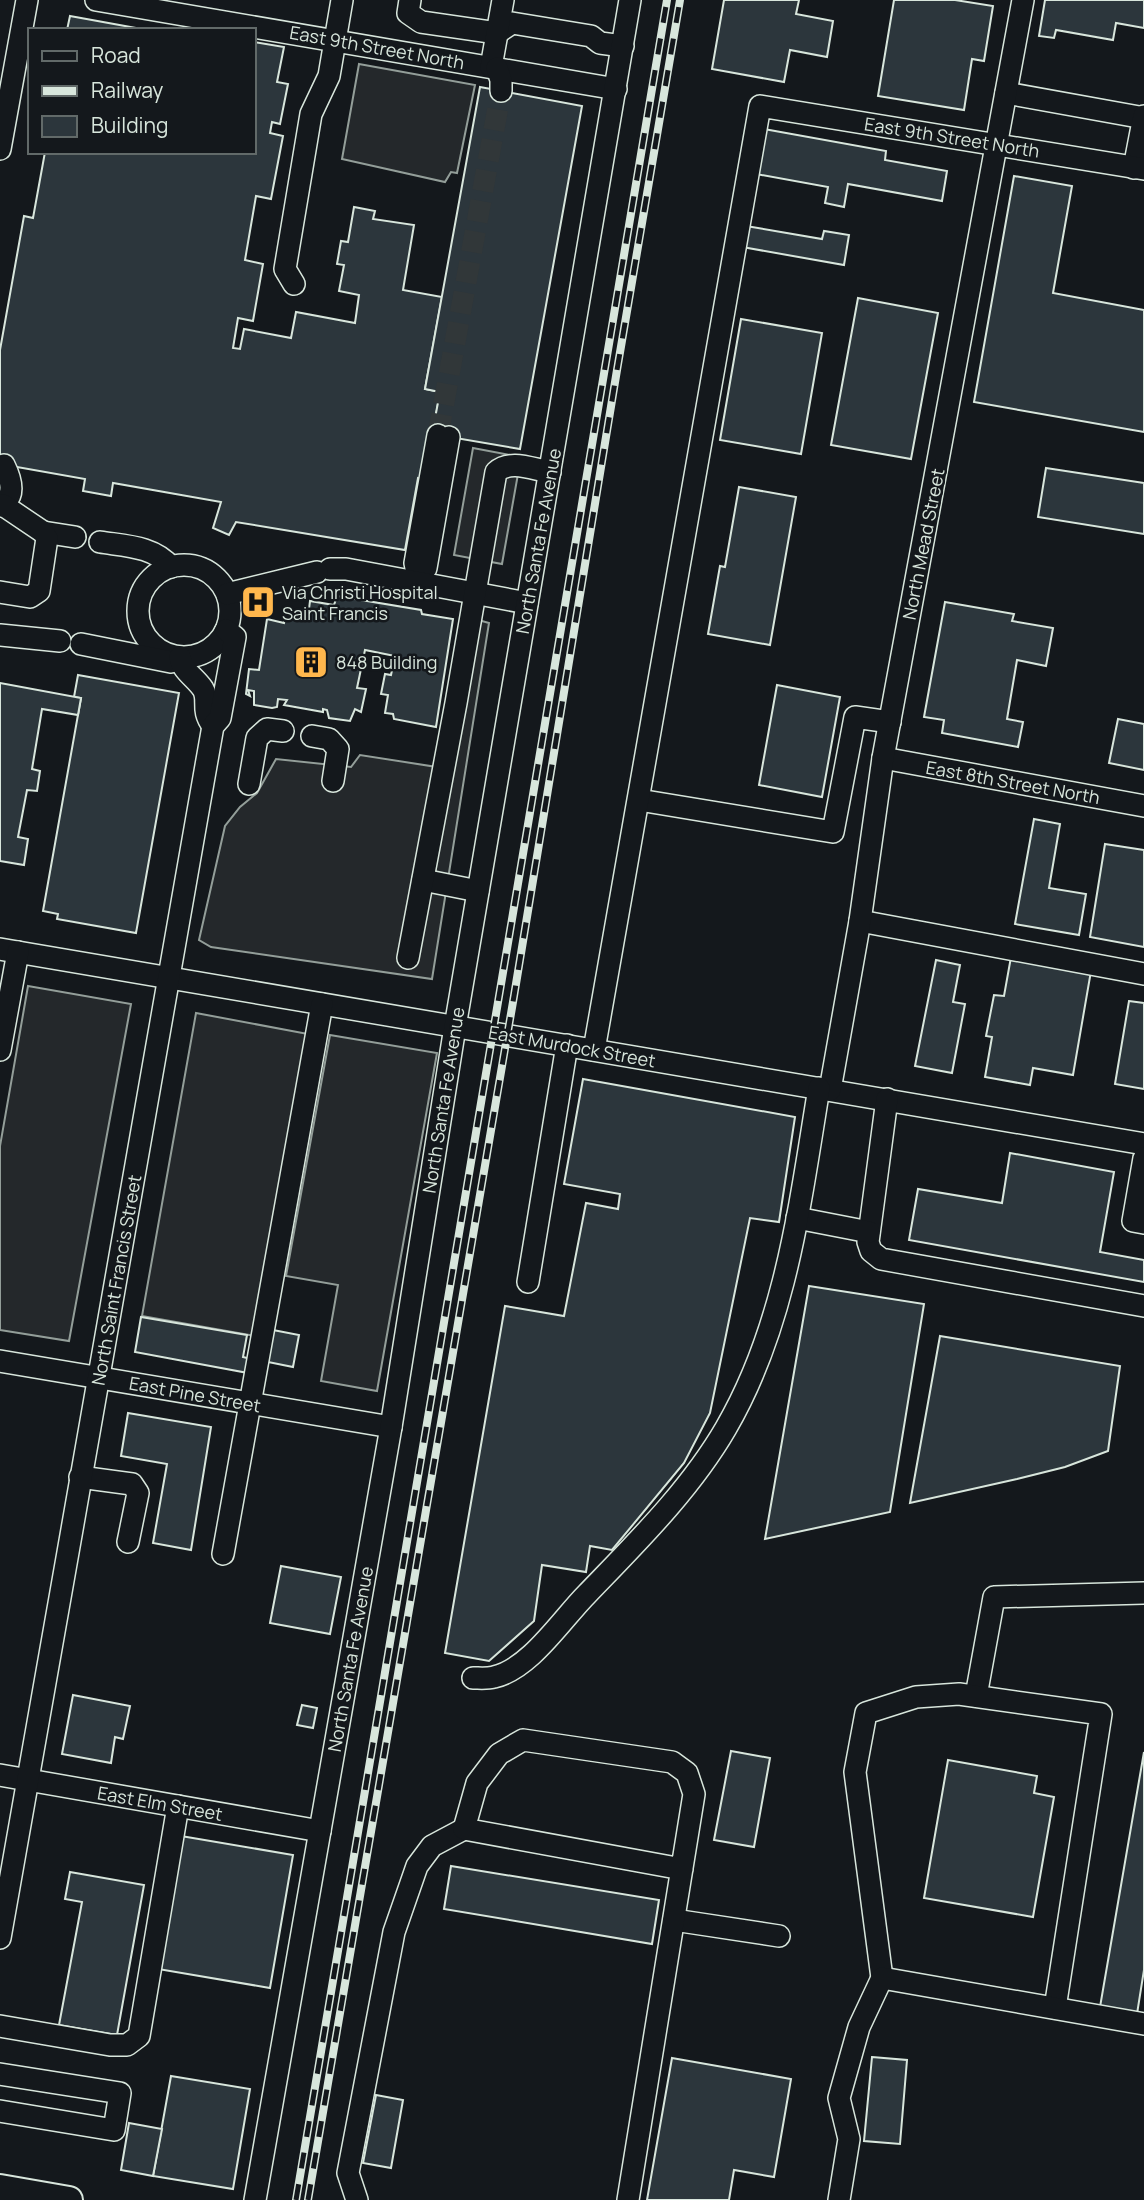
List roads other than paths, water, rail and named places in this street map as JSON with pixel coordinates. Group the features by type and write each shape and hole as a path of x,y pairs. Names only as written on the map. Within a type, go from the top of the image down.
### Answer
{"main road":[{"path":"0,2188 69,2200"}],"street":[{"path":"0,149 27,0"},
{"name":"East 9th Street North","path":"96,0 616,89"},
{"path":"294,284 285,269 311,114 329,76 342,0"},
{"path":"410,0 408,13 421,22 497,33 512,23 591,36 600,43 623,47"},
{"path":"503,0 494,67 506,92 522,72"},
{"name":"North Santa Fe Avenue","path":"255,2200 391,1427 455,1027 630,0"},
{"name":"North Mead Street","path":"473,1678 492,1678 504,1674 526,1659 628,1554 698,1471 726,1429 748,1388 772,1323 860,921 883,758 1023,0"},
{"path":"1006,93 1144,117 1139,168"},
{"name":"East 9th Street North","path":"639,800 760,106 1139,168"},
{"path":"419,576 415,563 434,487 443,436"},
{"path":"0,592 30,597 39,592 47,538 43,532 1,505 12,490 4,465"},
{"path":"408,958 496,472 503,465 510,465 550,472"},
{"path":"43,532 75,537"},
{"path":"100,542 152,551 164,558 171,567"},
{"path":"0,635 180,660 195,656 210,649 221,639 231,609 227,594 219,581 207,570 192,565 171,567 151,578 142,590 138,619 143,633 152,644 180,660 202,688 205,694 205,715 213,726"},
{"path":"227,594 323,570 346,569 419,576 475,594 527,603"},
{"name":"North Saint Francis Street","path":"0,1938 213,726 220,718 235,637 226,630"},
{"path":"594,1050 639,800 834,832 855,717 890,722"},
{"path":"249,785 257,738 267,729 283,731"},
{"path":"312,736 328,739 338,750 333,781"},
{"name":"East 8th Street North","path":"883,758 1144,806"},
{"path":"423,880 478,891"},
{"path":"860,921 1144,974"},
{"path":"0,1050 9,950"},
{"name":"East Murdock Street","path":"9,950 1144,1144"},
{"path":"223,1554 322,1004"},
{"path":"528,1282 567,1045"},
{"path":"887,1100 868,1242 872,1251 881,1259 1144,1306"},
{"path":"1144,1158 1133,1221 1144,1223"},
{"path":"797,1218 869,1232"},
{"name":"East Pine Street","path":"0,1361 391,1427"},
{"path":"80,1477 132,1484 138,1493 128,1542"},
{"path":"976,1696 994,1597 1144,1593"},
{"path":"839,2200 849,2139 839,2098 859,2027 882,1978 855,1772 866,1713 916,1697 959,1694 1101,1714 1055,2008"},
{"path":"464,1829 477,1783 499,1754 523,1740 672,1762 687,1773 694,1794 628,2200"},
{"name":"East Elm Street","path":"0,1775 320,1831"},
{"path":"0,2026 110,2045 127,2045 139,2036 178,1806"},
{"path":"356,2200 348,2173 394,1932 417,1866 432,1846 464,1829 682,1869"},
{"path":"674,1920 779,1936"},
{"path":"882,1978 1144,2024"},
{"path":"0,2074 120,2094 114,2130 0,2111"}],"tunnel":[{"path":"438,435 501,91"}],"railway":[{"path":"296,2200 667,0"},
{"path":"308,2200 514,996 680,0"}],"place":[{"name":"Via Christi Hospital Saint Francis","path":"258,602"},
{"name":"848 Building","path":"311,662"}]}
